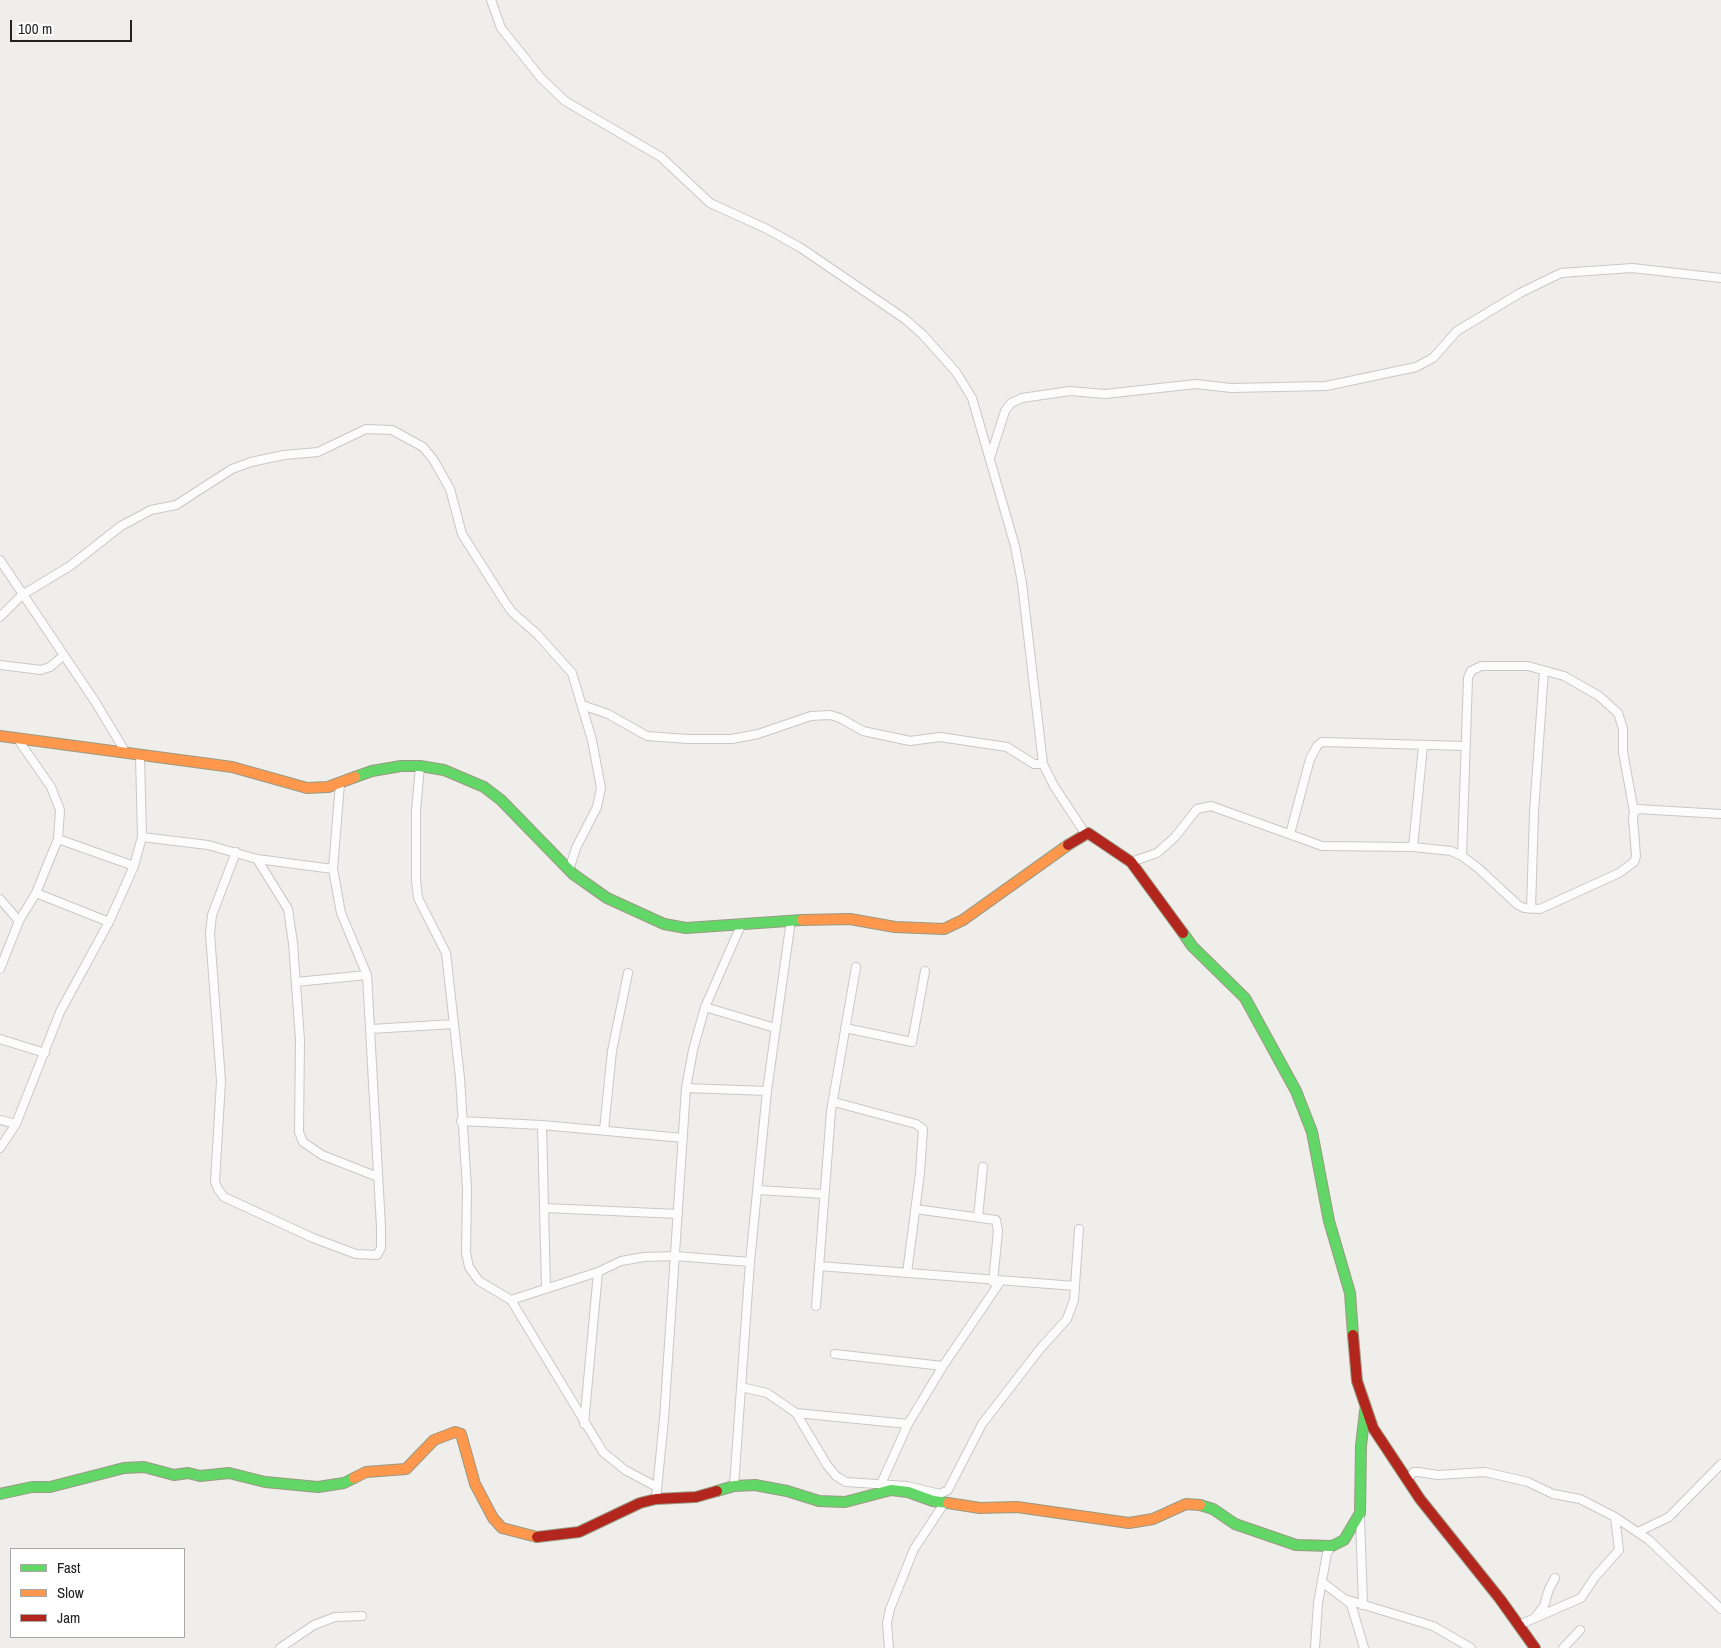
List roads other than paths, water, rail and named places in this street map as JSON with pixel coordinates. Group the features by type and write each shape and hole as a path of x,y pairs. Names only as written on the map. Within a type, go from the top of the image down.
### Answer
{"street":[{"path":"491,0 501,28 541,78 566,101 661,157 710,203 767,229 801,248 905,318 924,334 956,372 972,398 1015,546 1022,582 1042,764 1085,833 1131,862 1144,877 1192,946 1245,998 1258,1019 1296,1091 1312,1132 1329,1221 1350,1293 1353,1353 1357,1381 1373,1428 1407,1479 1519,1625 1534,1648"},
{"path":"990,458 1005,410 1010,403 1022,398 1070,391 1105,394 1196,384 1231,388 1326,386 1416,367 1433,358 1457,331 1520,292 1561,272 1632,268 1721,278"},
{"path":"0,616 22,595 70,566 122,526 151,510 176,505 232,469 251,462 284,455 318,452 366,429 392,430 423,447 433,459 450,489 462,534 512,612 537,634 572,673 592,740 601,794 597,807 576,848 569,870"},
{"path":"0,560 96,703 126,753"},
{"path":"0,665 40,670 50,667 63,656"},
{"path":"1131,862 1157,853 1175,837 1193,812 1202,807 1228,811 1328,846 1412,847 1451,851 1462,856 1510,899 1524,908 1531,909 1552,904 1619,873 1634,862 1636,856 1634,812 1624,752 1623,729 1618,713 1599,696 1564,676 1544,670 1528,666 1502,665 1481,666 1471,671 1468,678 1462,856"},
{"path":"1531,909 1534,812 1544,670"},
{"path":"582,705 608,714 647,736 688,739 732,739 758,734 811,716 830,715 840,718 863,731 910,741 940,737 1007,747 1034,764 1042,764"},
{"path":"0,736 232,767 307,788 328,787 372,771 420,766 444,770 484,787 501,800 569,870 607,898 664,924 686,928 791,920 850,919 895,927 931,930 944,928 969,916 1085,833"},
{"path":"0,969 19,921 36,892 58,839 60,810 51,787 17,738"},
{"path":"1290,834 1302,784 1317,746 1322,742 1465,746"},
{"path":"1412,847 1423,746"},
{"path":"0,1148 16,1124 60,1012 109,922 134,866 142,837 140,756"},
{"path":"420,766 416,811 416,880 418,898 446,953 460,1078 461,1121 467,1190 466,1253 470,1267 480,1281 512,1300 584,1424 603,1452 625,1470 657,1487"},
{"path":"236,852 212,915 210,934 221,1081 215,1182 218,1190 224,1197 312,1238 356,1254 377,1255 381,1248 367,975 341,913 333,869 340,783"},
{"path":"1634,812 1638,809 1649,809 1721,814"},
{"path":"142,837 208,845 257,859 333,869"},
{"path":"58,839 134,866"},
{"path":"257,859 288,909 296,982 301,1090 299,1132 303,1142 322,1155 378,1177"},
{"path":"36,892 109,922"},
{"path":"0,900 19,921"},
{"path":"734,1486 750,1262 768,1091 791,920"},
{"path":"656,1499 664,1420 686,1088 693,1050 705,1008 742,923"},
{"path":"816,1306 824,1194 834,1102 856,967"},
{"path":"846,1028 912,1042 925,971"},
{"path":"604,1130 612,1051 628,973"},
{"path":"296,982 367,975"},
{"path":"705,1008 776,1028"},
{"path":"371,1029 454,1024"},
{"path":"0,1039 45,1053"},
{"path":"686,1088 768,1091"},
{"path":"834,1102 916,1124 923,1129 907,1273"},
{"path":"0,1120 16,1124"},
{"path":"461,1121 542,1125 683,1138"},
{"path":"542,1125 546,1288"},
{"path":"978,1217 983,1167"},
{"path":"758,1190 824,1194"},
{"path":"545,1208 678,1214"},
{"path":"880,1484 908,1424 996,1282 998,1223 996,1220 915,1209"},
{"path":"741,1387 767,1393 796,1413 836,1476 846,1482 907,1486 940,1494 948,1490 982,1424 1040,1349 1067,1319 1074,1300 1079,1229"},
{"path":"512,1300 598,1272 621,1261 644,1257 675,1256 750,1262"},
{"path":"819,1266 996,1282 1075,1286"},
{"path":"584,1424 598,1272"},
{"path":"835,1354 944,1366"},
{"path":"1363,1605 1360,1513 1361,1446 1365,1408"},
{"path":"796,1413 908,1424"},
{"path":"0,1494 32,1487 50,1487 124,1468 144,1467 174,1475 188,1473 200,1476 229,1473 265,1482 318,1487 344,1483 366,1472 403,1471 417,1460 434,1440 455,1432 461,1434 463,1438 469,1466 483,1503 502,1528 509,1532 543,1538 579,1532 640,1503 656,1499 696,1497 734,1486 764,1485 819,1501 845,1502 891,1490 980,1508 1017,1507 1129,1522 1153,1519 1186,1504 1198,1504 1213,1509 1234,1524 1274,1539 1296,1545 1332,1546"},
{"path":"1638,1532 1668,1517 1721,1464"},
{"path":"1407,1479 1414,1472 1438,1474 1485,1472 1504,1478 1528,1482 1558,1496 1580,1499 1615,1517 1638,1532 1662,1551 1721,1609"},
{"path":"889,1648 887,1623 890,1609 914,1549 945,1502"},
{"path":"1315,1648 1318,1603 1327,1553 1332,1546 1344,1540 1360,1513"},
{"path":"1519,1625 1581,1598 1596,1577 1620,1550 1615,1517"},
{"path":"1536,1616 1544,1606 1549,1589 1555,1578"},
{"path":"1322,1582 1348,1600 1439,1628 1470,1648"},
{"path":"1348,1600 1353,1608 1364,1648"},
{"path":"280,1648 314,1625 335,1617 362,1616"},
{"path":"1563,1648 1580,1630"}]}
